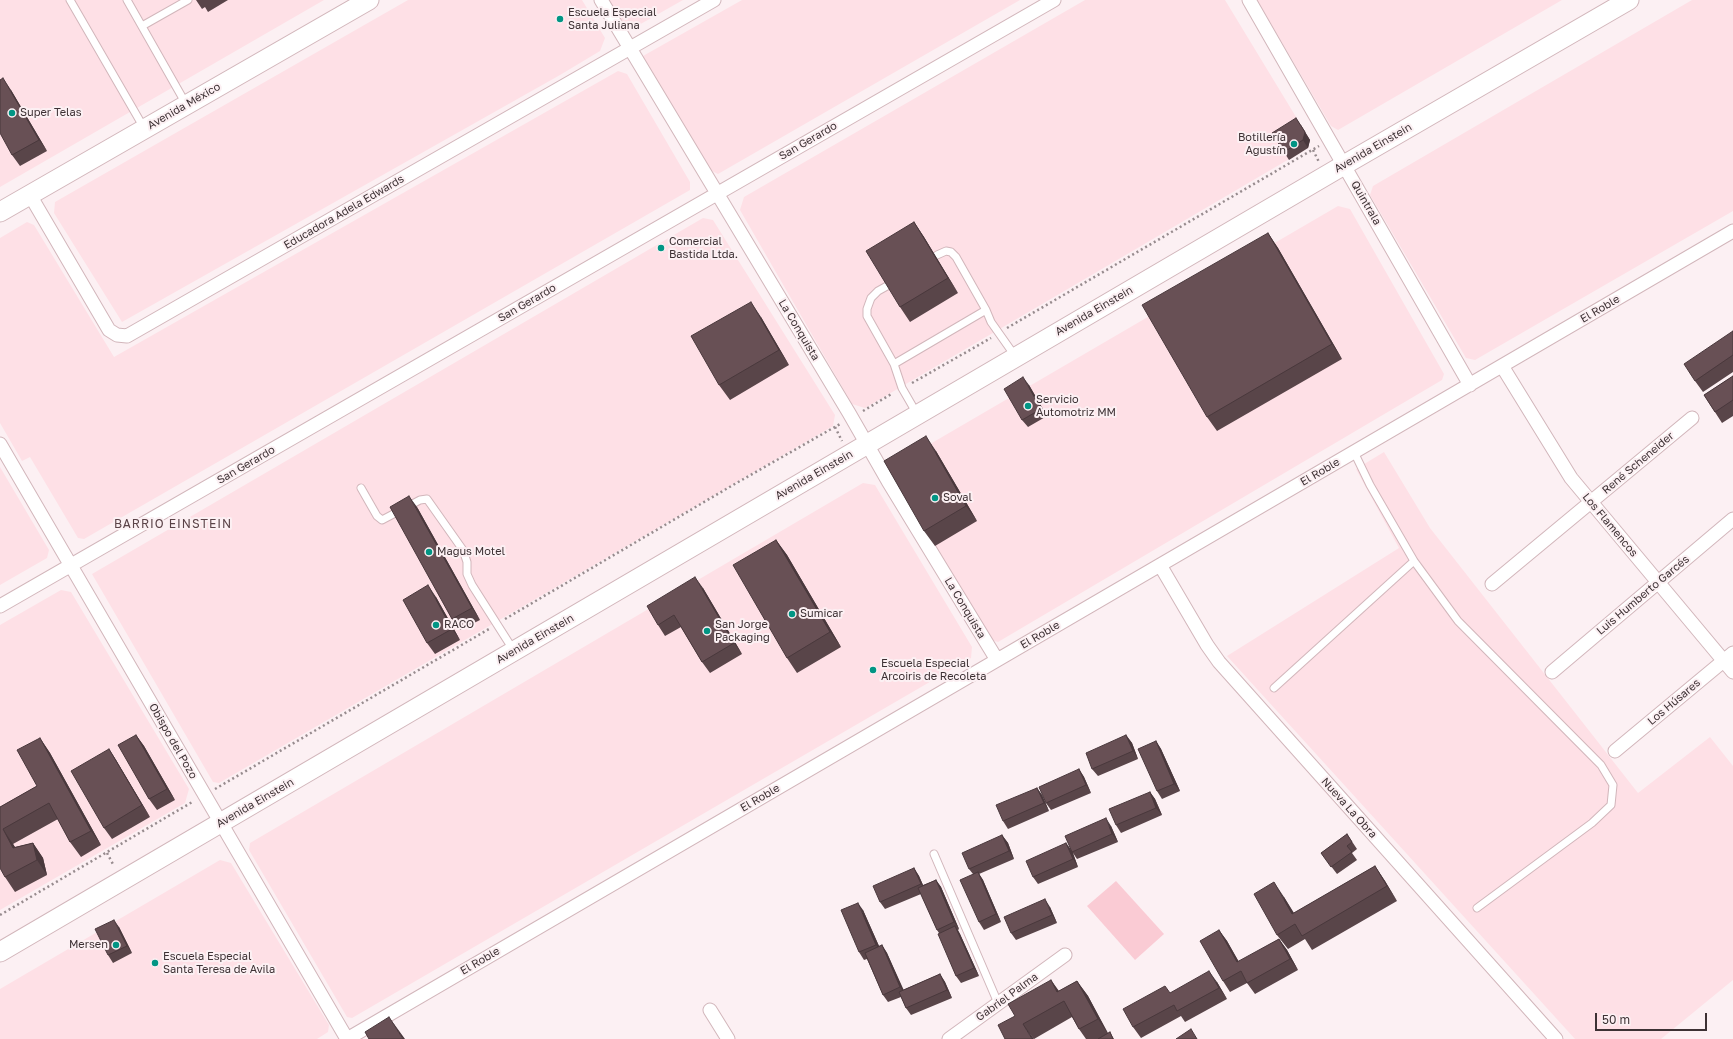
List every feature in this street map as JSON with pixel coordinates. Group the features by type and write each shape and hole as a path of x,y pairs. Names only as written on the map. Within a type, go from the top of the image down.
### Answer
{"main road":[{"name":"Avenida México","path":"0,212 369,0"},
{"name":"Avenida Einstein","path":"0,952 1344,165 1629,0"}],"street":[{"name":"La Conquista","path":"601,0 852,418 888,481 997,660"},
{"name":"Educadora Adela Edwards","path":"30,195 110,330 117,335 127,336 714,0"},
{"name":"San Gerardo","path":"0,606 1054,0"},
{"name":"Quintrala","path":"1249,0 1470,384"},
{"name":"El Roble","path":"347,1039 1733,231"},
{"name":"Los Flamencos","path":"1502,366 1563,466 1658,583 1728,657 1733,672"},
{"name":"René Scheneider","path":"1492,584 1692,418"},
{"name":"Obispo del Pozo","path":"0,444 347,1039"},
{"name":"Luis Humberto Garcés","path":"1552,672 1733,519"},
{"name":"Nueva La Obra","path":"1160,565 1207,645 1219,662 1556,1039"},
{"name":"Los Húsares","path":"1615,751 1728,657"},
{"name":"Gabriel Palma","path":"949,1039 1065,955"},
{"path":"710,1010 728,1039"}],"lane":[{"path":"70,0 144,129"},
{"path":"128,0 186,105"},
{"path":"142,26 188,0"},
{"path":"937,255 946,251 951,252 956,257 986,310 991,322 1016,357"},
{"path":"887,286 878,291 871,298 867,309 867,316 869,323 894,364 902,388 917,415"},
{"path":"894,364 986,310"},
{"path":"1354,452 1370,485 1414,560 1458,621 1601,765 1613,785 1611,805 1477,908"},
{"path":"361,488 377,516 382,520 420,500 428,500 463,550 467,562 467,574 472,586 514,651"},
{"path":"1274,688 1414,560"},
{"path":"934,854 998,1003"}],"path":[{"path":"0,916 733,485 852,418 1330,140"}],"shaded area":[{"path":"0,0 324,0 0,187"},
{"path":"408,0 582,0 605,38 600,51 560,75 122,322 54,213 55,202"},
{"path":"607,0 683,0 630,30 623,27"},
{"path":"742,0 1020,0 718,174 710,170 643,56"},
{"path":"1085,0 1225,0 1310,140 1308,148 865,408 852,404 740,210 744,197"},
{"path":"1257,0 1562,0 1338,130 1331,126"},
{"path":"1692,0 1733,0 1733,211 1475,360 1466,358 1370,195 1373,186"},
{"path":"618,71 627,74 690,182 690,190 84,539 78,538 30,457 22,461 0,423 0,238 27,222 34,225 114,357"},
{"path":"1338,206 1350,209 1444,374 1442,380 998,642 991,640 889,468"},
{"path":"703,218 713,220 835,415 833,426 219,783 213,782 92,574"},
{"path":"1384,452 1430,528 1638,793 1710,737 1733,766 1733,980 1661,1039 1575,1039 1227,656 1399,548 1356,469"},
{"path":"0,467 49,550 47,558 0,585"},
{"path":"863,483 875,485 972,647 971,658 352,1018 347,1017 249,850 250,843"},
{"path":"61,590 71,592 189,789 185,803 0,910 0,625"},
{"path":"220,860 231,863 329,1025 328,1032 317,1039 0,1039 0,989"},
{"path":"1116,881 1164,934 1135,960 1087,906"}],"building":[{"name":"Super Telas","path":"3,78 39,140 12,155 0,133 0,80"},
{"path":"1296,118 1305,132 1303,140 1284,152 1272,133"},
{"path":"914,222 948,278 900,307 866,251"},
{"path":"1268,233 1332,344 1207,417 1142,305"},
{"path":"751,302 779,350 719,385 691,336"},
{"path":"1733,331 1733,355 1695,381 1684,364"},
{"path":"1733,376 1733,400 1715,412 1704,395"},
{"name":"Servicio Automotriz MM","path":"1023,377 1041,409 1022,420 1004,389"},
{"name":"Soval","path":"926,436 966,506 924,531 884,461"},
{"name":"Magus Motel","path":"409,496 472,608 452,619 390,507"},
{"name":"Sumicar","path":"776,540 830,632 787,658 733,565"},
{"name":"San Jorge Packaging","path":"695,577 734,643 702,662 674,615 658,625 647,606"},
{"name":"RACO","path":"428,585 452,629 427,643 403,600"},
{"path":"136,735 167,789 149,799 118,745"},
{"path":"1126,735 1133,751 1092,769 1086,753"},
{"path":"40,738 91,831 70,842 49,803 3,829 13,848 33,843 37,860 5,877 0,868 0,807 37,786 17,750"},
{"path":"1156,741 1174,784 1157,791 1138,749"},
{"path":"109,749 142,805 104,828 71,771"},
{"path":"1079,769 1086,785 1046,803 1039,787"},
{"path":"1037,788 1044,803 1003,821 996,805"},
{"path":"1150,792 1156,808 1116,825 1109,809"},
{"path":"1106,818 1112,834 1072,852 1065,836"},
{"path":"1347,834 1352,842 1347,846 1352,852 1331,867 1321,853"},
{"path":"1002,835 1009,851 969,869 962,853"},
{"path":"1066,843 1073,859 1033,877 1026,861"},
{"path":"1375,866 1387,886 1302,936 1295,924 1277,935 1254,894 1274,882 1292,914"},
{"path":"914,868 921,884 880,902 873,886"},
{"path":"978,872 996,914 979,922 960,880"},
{"path":"936,880 954,922 937,930 918,888"},
{"path":"1045,899 1052,915 1011,933 1004,917"},
{"path":"858,903 876,945 859,952 841,910"},
{"name":"Mersen","path":"114,920 127,946 108,955 95,929"},
{"path":"955,926 974,968 956,976 938,934"},
{"path":"1219,930 1237,962 1279,939 1290,959 1247,983 1241,971 1223,981 1200,941"},
{"path":"882,945 900,987 883,995 865,953"},
{"path":"1209,971 1219,988 1177,1011 1174,1005 1133,1027 1123,1009 1165,986 1170,993"},
{"path":"940,974 947,990 906,1008 899,992"},
{"path":"1051,980 1057,992 1077,981 1098,1019 1079,1029 1064,1001 1023,1024 1032,1039 1005,1039 998,1025 1015,1016 1008,1004"},
{"path":"389,1017 403,1039 369,1039 365,1032"},
{"path":"1191,1029 1197,1039 1176,1039"},
{"path":"1110,1032 1113,1039 1098,1039"}],"place":[{"name":"Escuela Especial Santa Juliana","path":"560,19"},
{"name":"Super Telas","path":"12,113"},
{"name":"Botillería Agustín","path":"1294,144"},
{"name":"Comercial Bastida Ltda.","path":"661,248"},
{"name":"Servicio Automotriz MM","path":"1028,406"},
{"name":"Soval","path":"935,498"},
{"name":"Magus Motel","path":"429,552"},
{"name":"Sumicar","path":"792,614"},
{"name":"RACO","path":"436,625"},
{"name":"San Jorge Packaging","path":"707,631"},
{"name":"Escuela Especial Arcoiris de Recoleta","path":"873,670"},
{"name":"Mersen","path":"116,945"},
{"name":"Escuela Especial Santa Teresa de Avila","path":"155,963"}],"district":[{"name":"BARRIO EINSTEIN","path":"173,524"}]}
